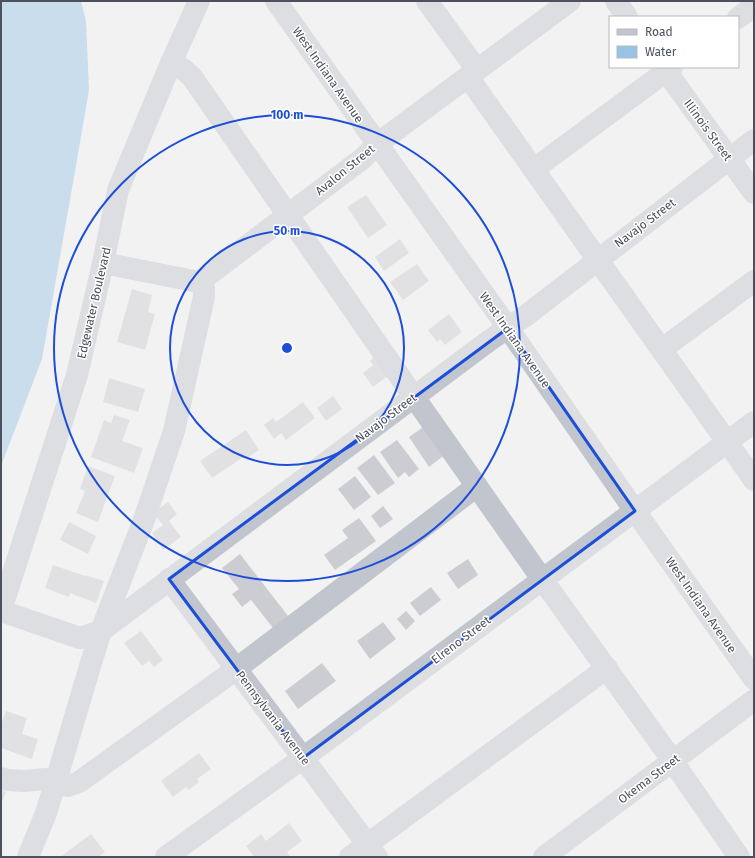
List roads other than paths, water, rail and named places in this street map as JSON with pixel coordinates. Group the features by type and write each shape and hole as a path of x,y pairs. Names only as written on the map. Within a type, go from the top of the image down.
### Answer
{"street":[{"name":"Edgewater Boulevard","path":"1,610 77,375 118,190 171,63 199,1"},
{"name":"West Indiana Avenue","path":"276,1 754,679"},
{"path":"427,1 534,169 754,480"},
{"name":"Avalon Street","path":"199,282 362,159 377,144 570,1"},
{"path":"616,1 626,16"},
{"path":"739,17 754,6"},
{"path":"171,63 183,69 192,77 414,397 542,579 607,668 739,857"},
{"path":"534,169 667,68"},
{"name":"Illinois Street","path":"667,68 754,193"},
{"name":"Navajo Street","path":"1,610 80,638 101,631 508,328 754,140"},
{"path":"28,857 46,813 101,631 145,517 174,431 204,297 204,289 199,282 103,263"},
{"path":"662,349 754,281"},
{"name":"Elreno Street","path":"166,857 303,758 754,422"},
{"path":"1,778 23,781 46,779 55,784 68,786 79,782 236,669 477,486"},
{"name":"Pennsylvania Avenue","path":"170,579 303,758 365,853"},
{"path":"365,853 607,668"},
{"name":"Okema Street","path":"544,857 754,700"}],"water":[{"path":"1,1 81,1 86,21 89,90 42,359 1,466"}]}
